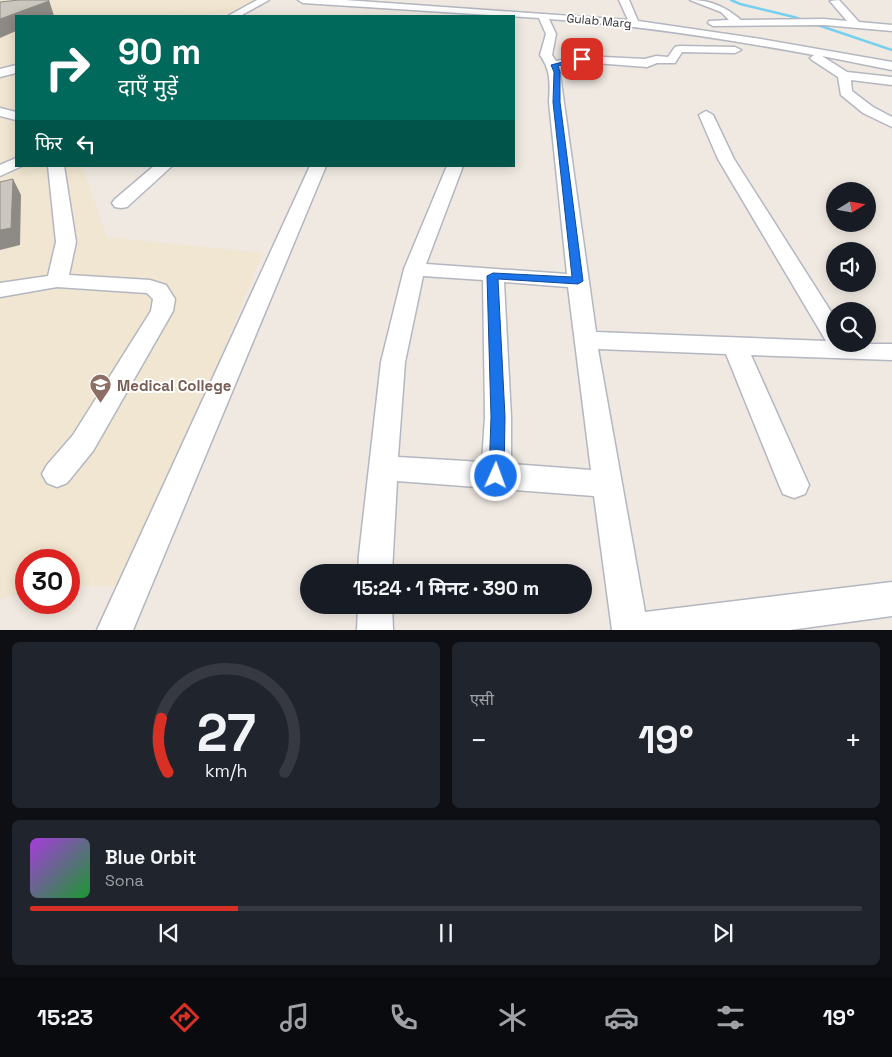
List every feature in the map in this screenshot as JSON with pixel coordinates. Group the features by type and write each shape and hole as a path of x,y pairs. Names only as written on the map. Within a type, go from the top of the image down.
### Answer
{"street":[{"path":"235,15 264,0"},
{"name":"Gulab Marg","path":"303,0 426,8 467,14 542,13 607,20 772,44 892,66"},
{"path":"624,0 633,21"},
{"path":"699,0 727,12 740,24"},
{"path":"835,1 856,25"},
{"path":"360,12 372,5"},
{"path":"418,15 426,8"},
{"path":"542,13 551,34 546,55 557,72 556,102 585,340 630,630"},
{"path":"607,20 740,24 824,22 892,28"},
{"path":"754,24 790,42 797,49 844,75 892,82"},
{"path":"820,41 827,46 834,56"},
{"path":"554,65 582,59 647,63 656,59 672,61 679,49 725,50 772,44"},
{"path":"0,73 15,69"},
{"path":"844,75 846,92 868,110 892,123"},
{"path":"0,112 15,116"},
{"path":"706,115 726,159 826,323"},
{"path":"0,171 15,164"},
{"path":"56,167 66,242 57,281"},
{"path":"121,203 163,167"},
{"path":"115,630 318,167"},
{"path":"376,564 393,362 414,269 455,167"},
{"path":"414,269 578,281"},
{"path":"493,276 498,417 496,476"},
{"path":"0,290 57,281 150,287 158,290 164,299 162,312 82,443 57,474"},
{"path":"585,340 735,346 826,344"},
{"path":"735,346 794,484"},
{"path":"876,350 892,352"},
{"path":"383,468 608,484"},
{"path":"646,630 892,599"},
{"path":"375,614 375,630"}],"shaded area":[{"name":"Medical College","path":"0,0 256,0 231,14 15,15 15,167 82,167 107,237 263,253 140,554 115,586 80,586 80,549 15,549 15,595 0,599"}],"building":[{"path":"19,0 49,1 0,19 0,2"},
{"path":"13,179 11,228 0,230 0,182"}],"waterway":[{"path":"731,0 740,4 794,17 892,50"}],"place":[{"name":"Medical College","path":"101,404"}],"route":[{"path":"496,476 498,417 493,276 578,281 556,102 557,72 554,65 582,59"}]}
